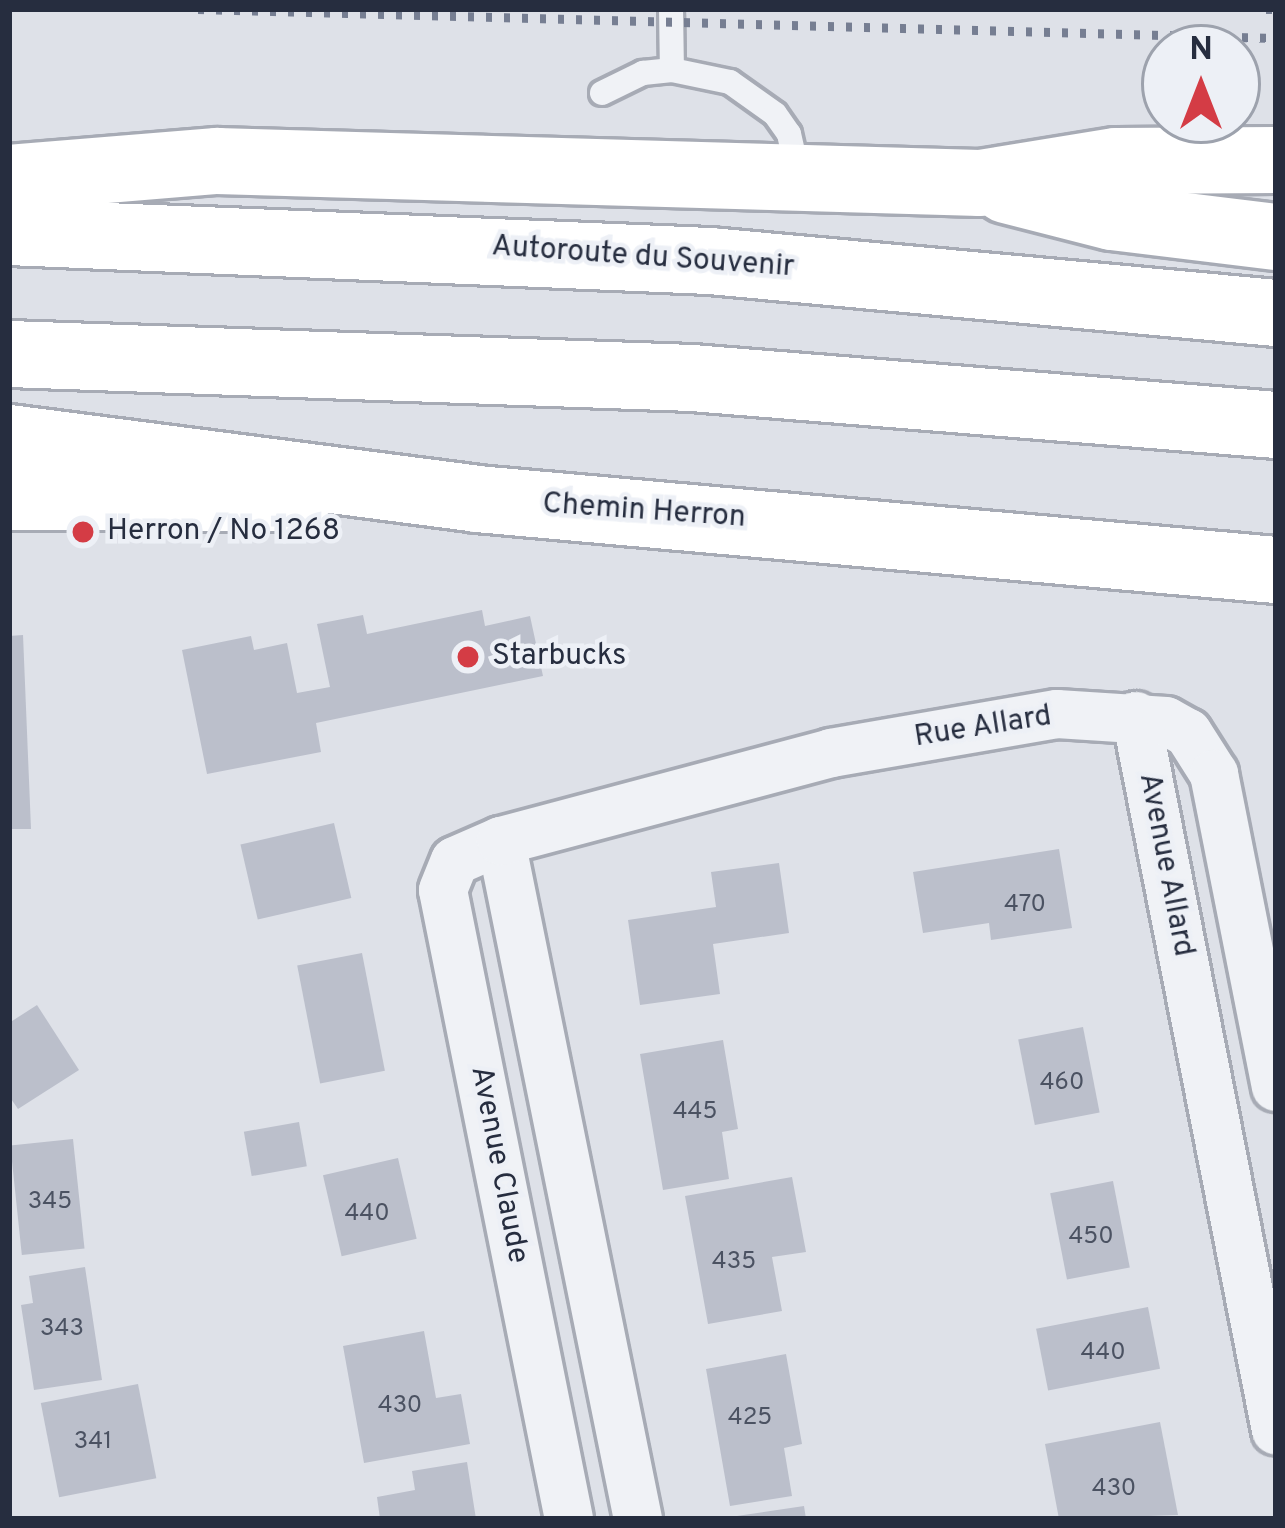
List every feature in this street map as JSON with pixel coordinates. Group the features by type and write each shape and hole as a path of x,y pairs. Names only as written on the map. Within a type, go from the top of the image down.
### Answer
{"main road":[{"path":"9,178 217,161 980,183 1116,161 1276,160"},
{"path":"980,183 1112,218 1276,237"},
{"name":"Autoroute du Souvenir","path":"9,232 710,261 1276,313"},
{"path":"9,354 692,378 1276,424"},
{"path":"9,438 477,500"},
{"name":"Chemin Herron","path":"9,496 477,500 1276,570"}],"street":[{"name":"Rue Allard","path":"831,753 1058,714 1136,716"},
{"name":"Avenue Allard","path":"1276,1087 1214,774 1188,733 1136,716 1276,1430"},
{"name":"Avenue Claude","path":"569,1519 443,890 455,861 501,841 831,753"},
{"path":"501,841 638,1519"}],"lane":[{"path":"671,9 672,70"},
{"path":"602,93 643,73 672,70 753,93 789,134 798,176"}],"building":[{"path":"482,610 485,626 530,616 543,676 316,723 321,752 207,774 182,650 251,636 254,650 287,643 297,693 330,687 317,624 363,615 367,634"},
{"path":"23,635 31,829 9,829 9,636"},
{"path":"334,823 351,898 258,920 240,845"},
{"path":"1059,849 1072,928 991,940 989,923 923,933 913,872"},
{"path":"779,863 789,933 713,944 720,994 640,1005 628,920 716,907 711,872"},
{"path":"362,953 385,1071 320,1083 297,966"},
{"path":"37,1005 79,1070 18,1109 9,1096 9,1023"},
{"path":"1083,1027 1100,1112 1035,1125 1018,1040"},
{"path":"723,1040 738,1129 722,1132 729,1179 663,1190 640,1054"},
{"path":"299,1122 307,1166 252,1176 244,1132"},
{"path":"73,1139 84,1248 22,1255 10,1146"},
{"path":"398,1158 417,1239 342,1256 323,1175"},
{"path":"792,1177 806,1252 772,1257 782,1311 708,1324 685,1196"},
{"path":"1113,1181 1130,1267 1067,1280 1050,1193"},
{"path":"85,1267 102,1380 34,1390 21,1305 33,1303 29,1276"},
{"path":"1148,1307 1160,1369 1048,1391 1036,1329"},
{"path":"424,1331 436,1398 461,1394 470,1444 364,1463 343,1346"},
{"path":"786,1354 802,1444 784,1448 792,1496 730,1506 706,1369"},
{"path":"138,1384 156,1478 59,1497 41,1403"},
{"path":"1160,1422 1178,1515 1059,1519 1045,1444"},
{"path":"467,1462 476,1519 380,1519 377,1497 415,1490 412,1471"},
{"path":"804,1506 806,1519 737,1519 737,1516"}],"railway":[{"path":"198,9 1276,38"},
{"path":"1266,9 1276,9"}],"place":[{"name":"Herron / No 1268","path":"83,532"},
{"name":"Starbucks","path":"468,657"}]}
